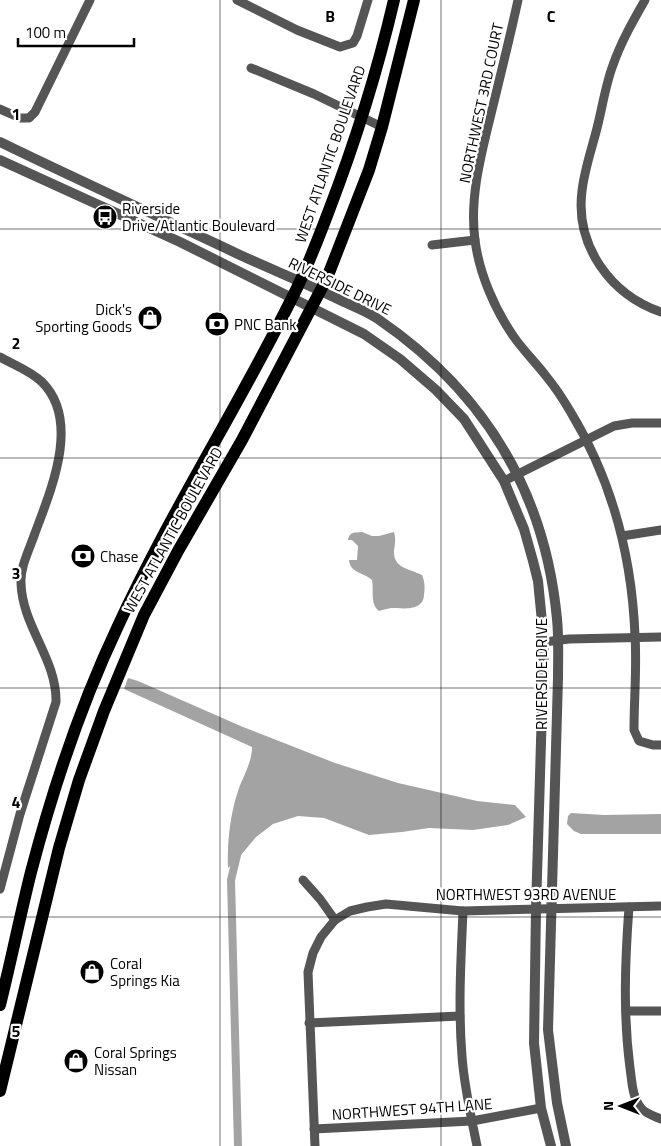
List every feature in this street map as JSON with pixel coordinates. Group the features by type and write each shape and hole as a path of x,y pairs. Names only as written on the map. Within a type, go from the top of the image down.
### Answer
{"main road":[{"name":"WEST ATLANTIC BOULEVARD","path":"0,1005 31,873 48,814 102,661 118,624 165,532 235,407 300,282 337,190 362,119 383,47 394,0"},
{"name":"WEST ATLANTIC BOULEVARD","path":"0,1091 64,829 79,780 111,692 144,615 242,440 321,290 369,170 382,127 414,0"}],"street":[{"path":"0,109 20,118 29,118 35,112 90,0"},
{"path":"237,0 297,30 340,47 353,43 368,0"},
{"name":"NORTHWEST 3RD COURT","path":"518,0 477,176 474,212 475,240 485,281 497,309 514,337 556,391 585,439 601,472 614,507 622,536 632,594 636,638 634,730 639,741 661,745"},
{"path":"645,0 626,35 613,66 582,191 582,216 587,239 602,270 626,295 639,303 661,312"},
{"path":"251,68 314,94 362,119 382,127"},
{"name":"RIVERSIDE DRIVE","path":"0,142 90,186 321,290 376,317 418,349 451,380 487,423 517,473 540,532 554,596 558,640 548,1030 557,1103 566,1146"},
{"name":"RIVERSIDE DRIVE","path":"0,160 180,242 364,334 400,359 436,390 464,419 504,481 524,529 538,581 544,642 534,1043 541,1108 551,1146"},
{"path":"432,245 475,240"},
{"path":"0,357 36,377 48,389 57,406 60,422 60,447 59,463 33,538 21,580 24,605 53,675 56,702 20,814 0,889"},
{"path":"504,481 614,426 632,423 661,423"},
{"path":"622,536 661,530"},
{"path":"544,642 661,637"},
{"path":"303,880 335,920 321,937 313,953 308,972 315,1146"},
{"name":"NORTHWEST 93RD AVENUE","path":"335,920 350,911 386,904 463,911 661,906"},
{"path":"629,907 625,965 627,1044 631,1078 634,1095 641,1108 650,1115 661,1119"},
{"path":"463,911 460,1016 463,1065 472,1122 478,1146"},
{"path":"626,1011 661,1011"},
{"path":"309,1023 460,1016"},
{"name":"NORTHWEST 94TH LANE","path":"314,1130 472,1122 541,1108"}],"shaded area":[{"path":"362,532 372,536 379,536 394,532 394,557 396,561 403,567 422,575 424,592 423,600 420,604 411,608 391,608 379,611 376,608 373,601 372,580 354,570 349,560 357,560 358,546 352,540 348,540 349,537 353,533"},
{"path":"128,678 243,727 335,763 398,783 477,801 515,805 526,817 508,825 473,830 429,828 369,835 324,818 298,816 273,824 256,837 228,868 231,819 238,791 249,764 252,747 124,689"},
{"path":"571,813 604,815 661,814 661,834 581,834 574,831 567,824 568,816"}],"waterway":[{"path":"238,851 231,880 238,1146"}],"place":[{"name":"Riverside Drive/Atlantic Boulevard","path":"105,217"},
{"name":"Dick's Sporting Goods","path":"150,318"},
{"name":"PNC Bank","path":"217,324"},
{"name":"Chase","path":"83,556"},
{"name":"Coral Springs Kia","path":"92,972"},
{"name":"Coral Springs Nissan","path":"76,1061"}]}
